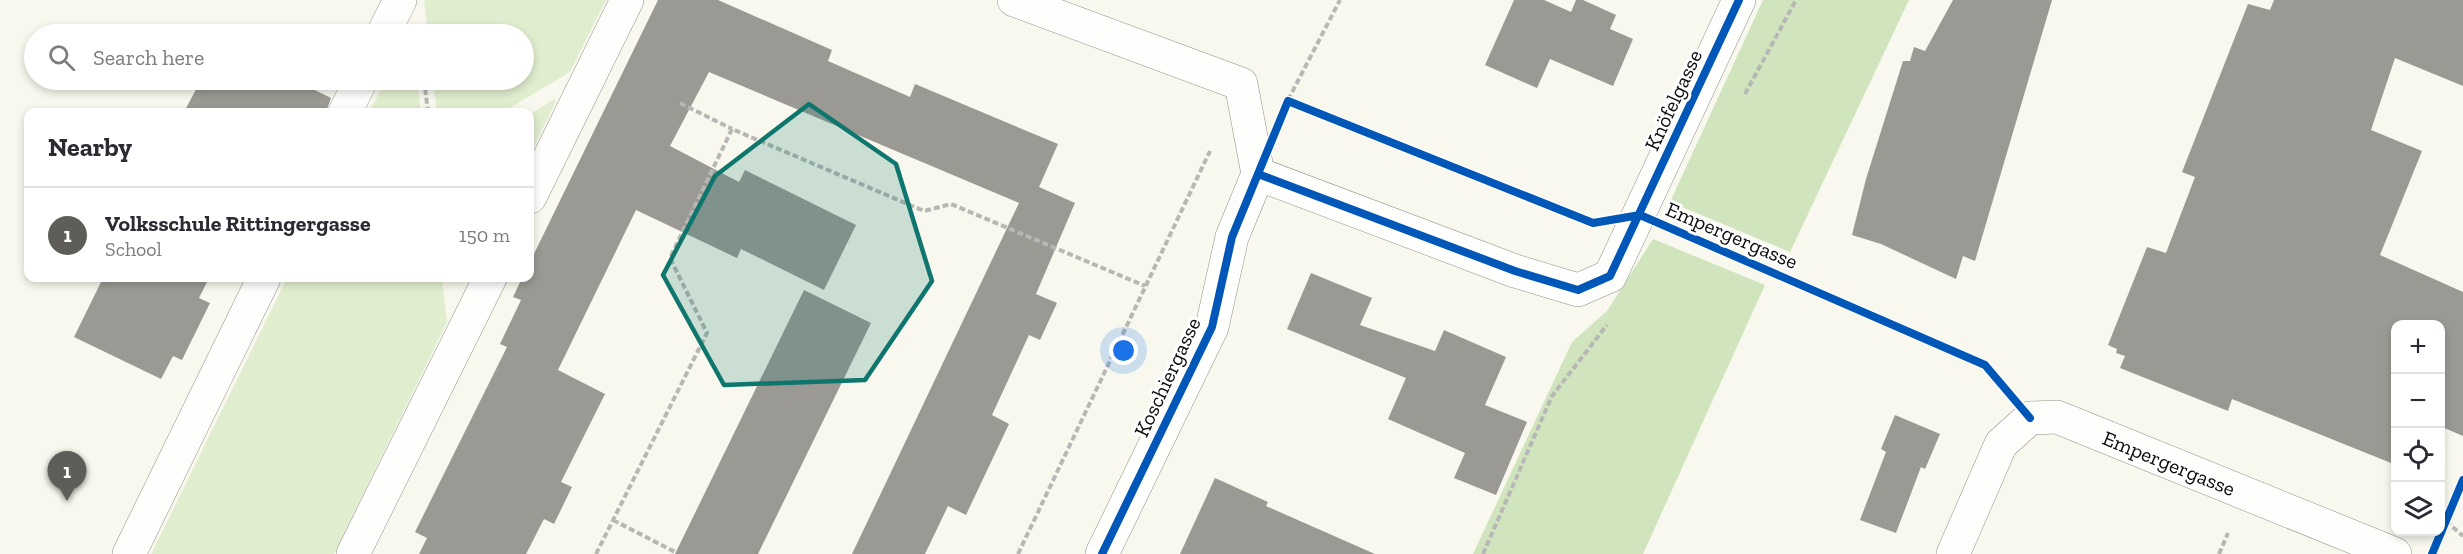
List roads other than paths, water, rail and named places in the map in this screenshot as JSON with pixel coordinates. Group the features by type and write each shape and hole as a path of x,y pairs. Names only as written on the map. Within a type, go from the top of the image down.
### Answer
{"street":[{"path":"388,24 400,0"},
{"path":"534,189 627,0"},
{"path":"1014,0 1241,84 1258,174"},
{"name":"Knöfelgasse","path":"1640,215 1739,0"},
{"path":"347,108 356,90"},
{"name":"Empergergasse","path":"1258,174 1515,271 1578,290 1610,276 1640,215"},
{"name":"Koschiergasse","path":"1102,554 1212,327 1232,237 1258,174"},
{"path":"129,554 262,282"},
{"path":"353,554 488,282"},
{"name":"Empergergasse","path":"1953,554 2001,444 2031,418 2057,417 2395,554"}],"place":[{"name":"Volksschule Rittingergasse","path":"67,501"}]}
